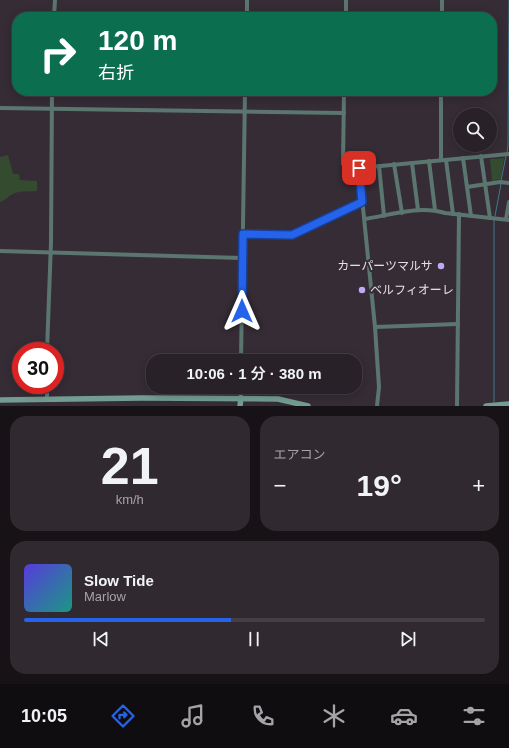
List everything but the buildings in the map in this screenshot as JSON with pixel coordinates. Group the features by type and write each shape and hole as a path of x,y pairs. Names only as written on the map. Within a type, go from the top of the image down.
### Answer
{"street":[{"path":"54,12 55,0"},
{"path":"247,0 247,12"},
{"path":"346,0 346,12"},
{"path":"442,0 442,12"},
{"path":"47,342 52,96"},
{"path":"241,354 245,96"},
{"path":"344,96 343,164 359,165 375,327 379,387 377,406"},
{"path":"441,96 443,160 453,214"},
{"path":"0,108 344,113"},
{"path":"359,168 507,154"},
{"path":"481,156 484,184 493,218"},
{"path":"463,158 471,216"},
{"path":"429,161 435,210"},
{"path":"412,162 418,210"},
{"path":"394,164 402,213"},
{"path":"379,166 384,216"},
{"path":"467,187 502,182 509,183"},
{"path":"243,234 292,235 362,202"},
{"path":"365,219 418,210 435,210 453,214 507,220 509,202"},
{"path":"457,406 459,214"},
{"path":"0,251 242,258"},
{"path":"375,327 458,324"},
{"path":"47,394 47,406"},
{"path":"240,394 240,406"},
{"path":"0,400 240,398 278,399 308,406"},
{"path":"491,405 509,404"}],"green space":[{"path":"8,155 13,174 19,174 20,180 37,181 37,191 17,192 0,202 0,157"},
{"path":"504,158 501,179 492,181 490,159"}],"waterway":[{"path":"507,153 509,0"},
{"path":"501,181 506,156"},
{"path":"495,216 501,184"},
{"path":"494,219 494,402"}],"place":[{"name":"カーパーツマルサ","path":"441,266"},
{"name":"ベルフィオーレ","path":"362,290"}],"route":[{"path":"242,311 243,234 292,235 362,202 359,168"}]}
